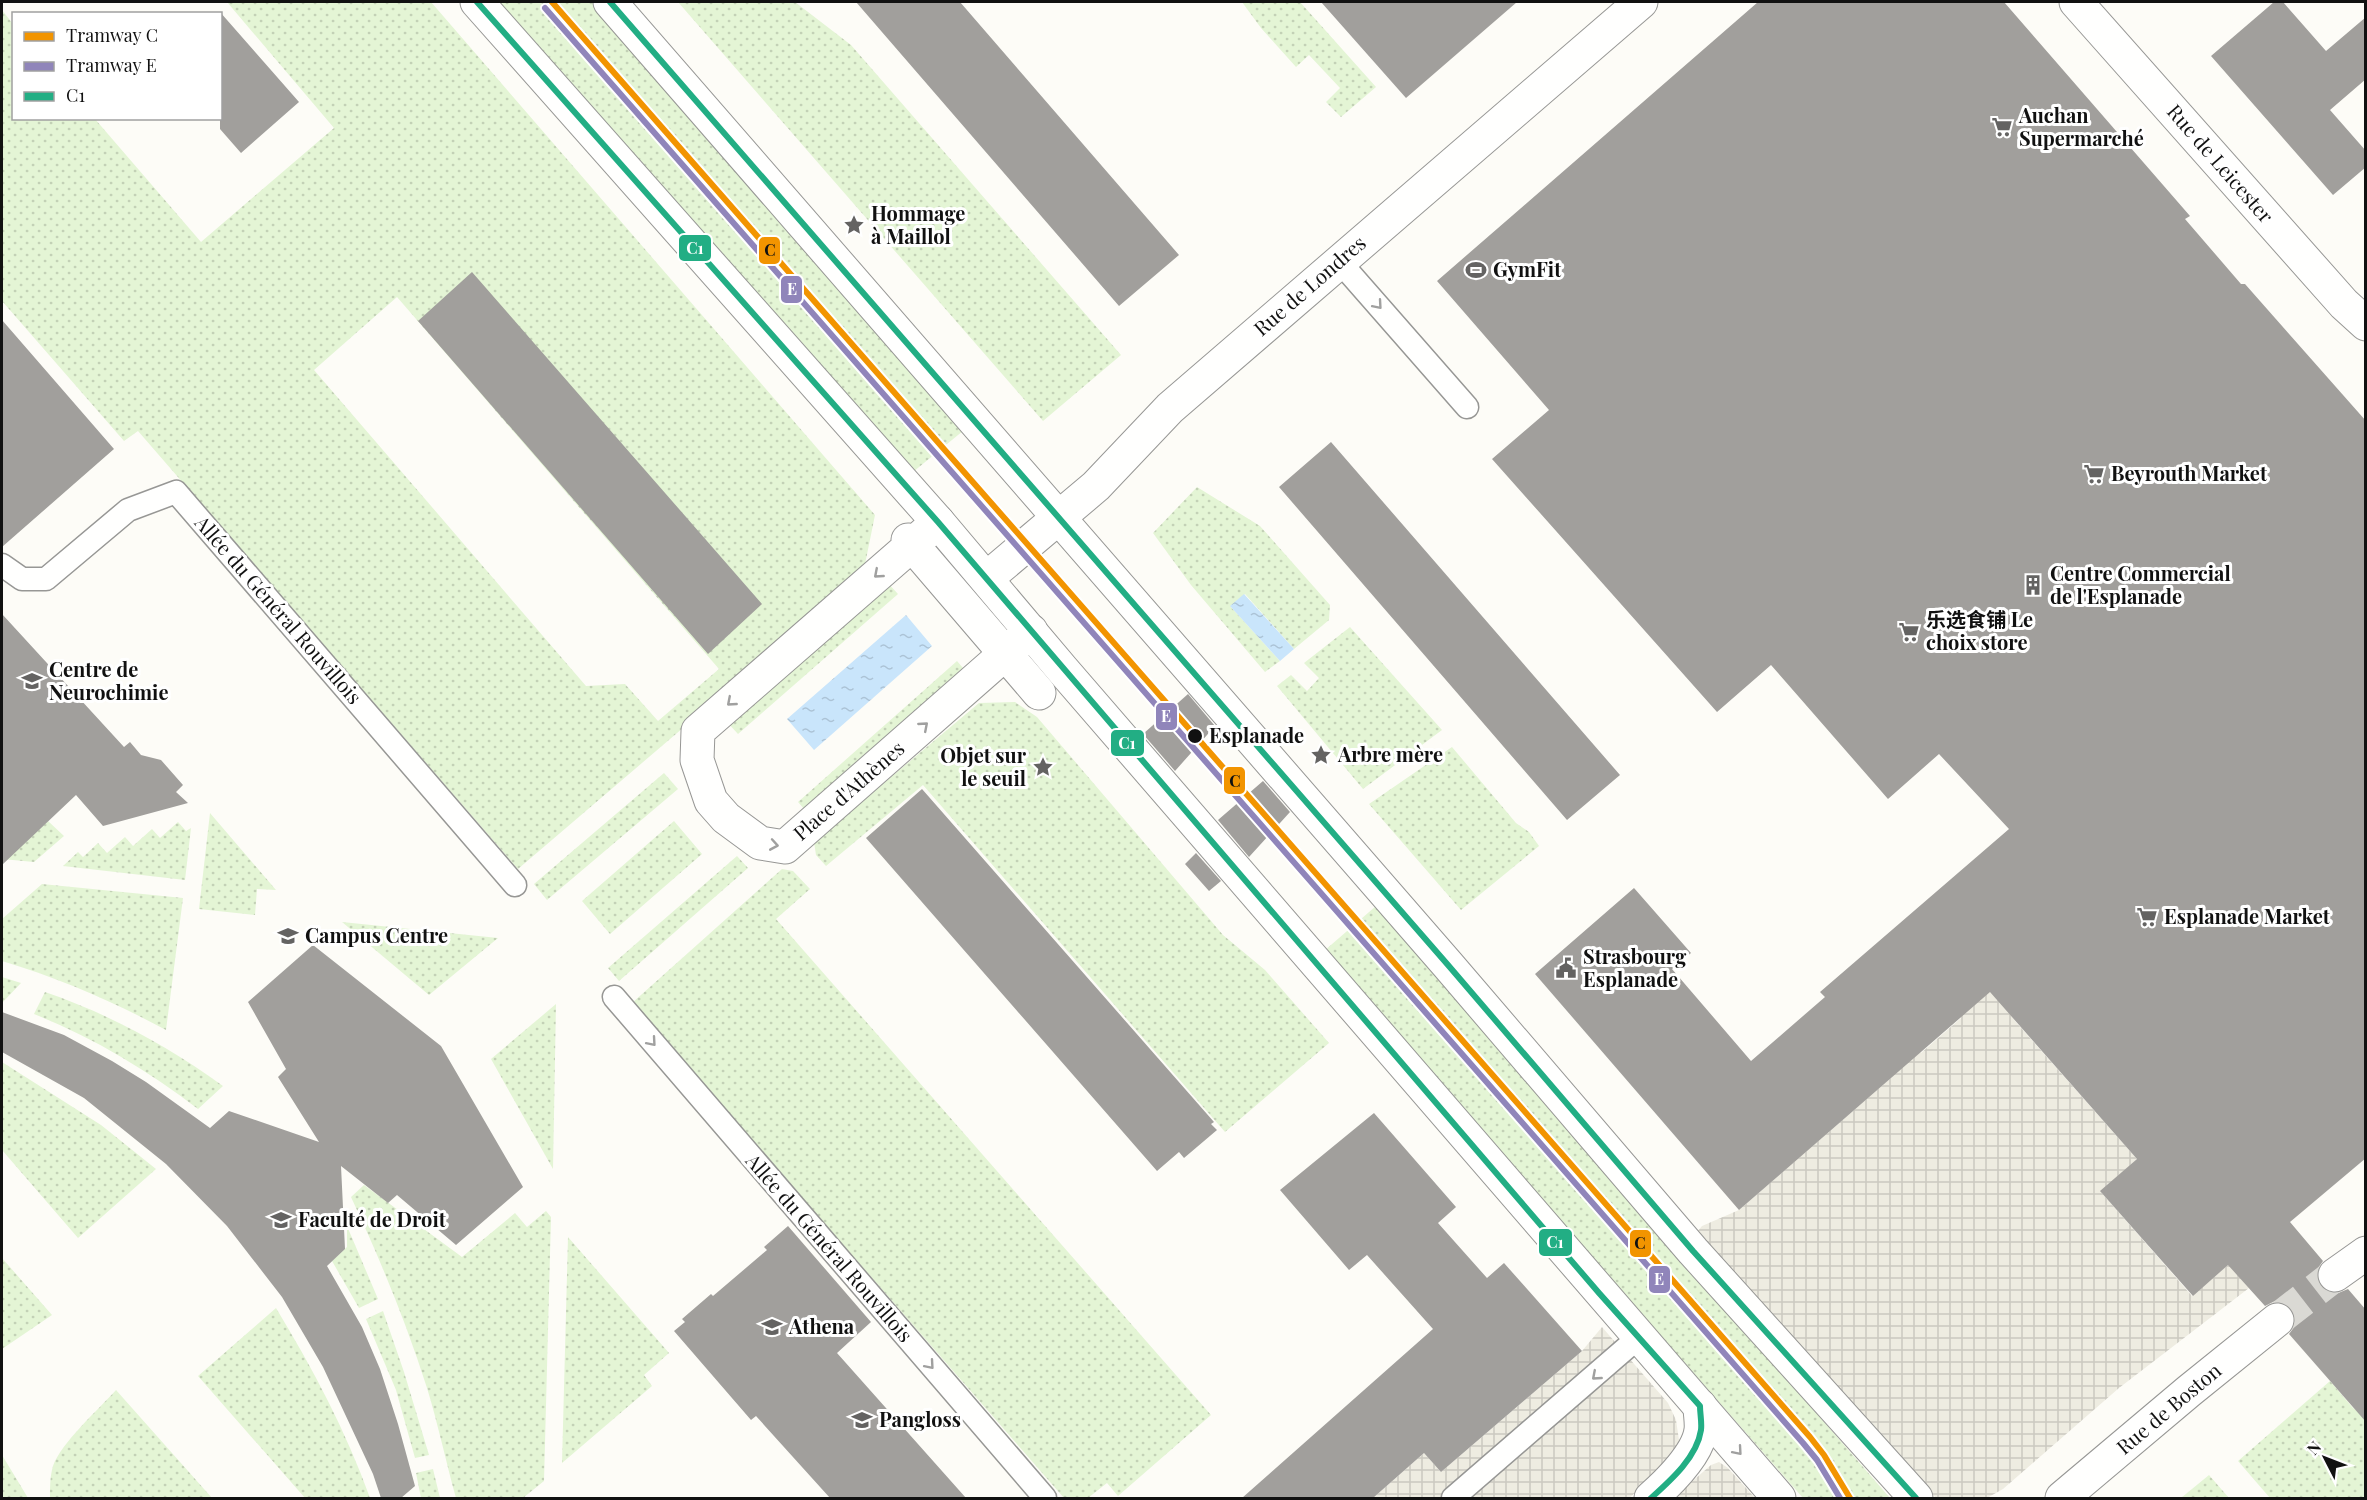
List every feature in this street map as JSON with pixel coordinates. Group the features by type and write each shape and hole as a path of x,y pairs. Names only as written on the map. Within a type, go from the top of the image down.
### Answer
{"street":[{"path":"477,2 987,578 1779,1498"},
{"path":"610,2 1059,517 1693,1251 1916,1498"},
{"name":"Rue de Londres","path":"987,578 1096,486 1170,408 1641,2"},
{"name":"Rue de Leicester","path":"2076,2 2336,295 2366,324"},
{"name":"Place d'Athènes","path":"938,522 910,542 698,731 697,760 711,801 726,818 760,843 785,847 1031,631"},
{"path":"910,542 1039,693"},
{"path":"2336,1275 2366,1253"},
{"name":"Rue de Boston","path":"2062,1498 2277,1320"},
{"path":"1651,1498 1683,1465 1698,1440 1702,1429 1700,1406"}],"lane":[{"path":"1339,261 1467,407"},
{"name":"Allée du Général Rouvillois","path":"2,565 22,579 46,579 128,510 176,492 515,885"},
{"name":"Allée du Général Rouvillois","path":"614,997 1045,1498"},
{"path":"1453,1498 1639,1337"}],"green space":[{"path":"227,2 431,2 875,515 863,574 518,869 138,431 124,441 2,301 2,10 12,23 12,120 96,120 201,242 334,128","holes":["397,297 719,669 658,721 625,684 586,686 314,370"]},
{"path":"498,2 595,2 969,426 913,472"},
{"path":"678,2 795,2 851,45 1121,355 1043,421"},
{"path":"1242,2 1300,2 1376,87 1341,117 1326,102 1340,88 1309,55 1296,67 1261,28"},
{"path":"1197,487 1260,526 1330,605 1329,620 1294,649 1245,594 1231,607 1280,661 1265,672 1191,585 1153,533"},
{"path":"886,581 898,594 738,734 726,721"},
{"path":"1350,627 1442,730 1363,789 1277,686 1291,675 1307,691 1319,678 1304,663"},
{"path":"957,661 969,675 810,816 798,802"},
{"path":"1015,702 1037,717 1223,935 1265,970 1329,1043 1225,1132 923,785 826,866 816,855 814,842 979,703"},
{"path":"1452,747 1516,823 1529,832 1539,846 1461,910 1369,804"},
{"path":"664,773 678,789 547,900 534,884"},
{"path":"210,813 276,890 257,889 255,915 199,909"},
{"path":"48,821 64,836 34,862 2,859 2,841 13,854"},
{"path":"674,821 702,854 610,934 582,901"},
{"path":"178,822 186,831 191,828 185,880 63,866 78,852 83,857 98,843 107,853 125,837 133,846 152,829 160,838"},
{"path":"737,856 748,868 619,981 608,968"},
{"path":"782,869 793,871 810,889 776,919 1211,1415 1118,1496 1107,1483 1088,1498 1064,1498 632,1003"},
{"path":"42,884 183,898 166,1030 86,991 2,961 2,919"},
{"path":"1376,906 1890,1498 1803,1498 1324,951"},
{"path":"342,922 498,938 429,995"},
{"path":"2,977 21,983 2,1003"},
{"path":"45,992 92,1010 137,1032 223,1086 198,1109 119,1056 78,1033 34,1014"},
{"path":"556,1004 553,1169 491,1059"},
{"path":"2,1062 101,1125 156,1169 78,1238 2,1150"},
{"path":"364,1185 462,1257 515,1213 527,1227 546,1211 551,1217 544,1481 523,1498 456,1498 419,1363 392,1291 351,1197"},
{"path":"347,1226 378,1299 359,1308 332,1261 347,1247"},
{"path":"568,1237 669,1353 644,1375 652,1386 562,1463"},
{"path":"2,1258 52,1315 2,1349"},
{"path":"276,1308 328,1401 370,1498 305,1498 198,1376"},
{"path":"383,1311 429,1455 415,1458 396,1390 366,1319"},
{"path":"2330,1381 2353,1408 2365,1417 2365,1498 2270,1498 2238,1461"},
{"path":"116,1390 212,1498 50,1498 51,1474 57,1457 72,1437"},
{"path":"2,1455 28,1498 2,1498"},
{"path":"433,1469 440,1498 421,1498 416,1473"},
{"path":"2209,1475 2229,1498 2181,1498"}],"shaded area":[{"path":"1981,971 2015,1021 2137,1159 2101,1192 2192,1296 2229,1264 2249,1288 2119,1388 2003,1489 1987,1498 1936,1498 1873,1431 1697,1232 1702,1226 1739,1210 1892,1077 1877,1059 1906,1034 1921,1053 1961,1018 1947,1001"},
{"path":"1602,1327 1668,1403 1676,1420 1679,1440 1673,1462 1629,1498 1373,1498 1424,1453 1441,1472 1582,1351"},
{"path":"1719,1462 1728,1468 1755,1498 1673,1498 1711,1465"}],"water":[{"path":"1244,594 1294,649 1280,661 1230,606"},
{"path":"906,615 932,646 814,750 787,719"}],"building":[{"path":"856,2 960,2 1179,255 1119,306"},
{"path":"1321,2 1517,2 1406,98"},
{"name":"Centre Commercial de l'Esplanade","path":"1758,2 2004,2 2190,216 2185,219 2241,284 2245,284 2366,421 2366,1158 2290,1222 2323,1261 2316,1276 2320,1286 2336,1294 2348,1289 2366,1310 2366,1422 2289,1334 2295,1326 2296,1318 2291,1308 2283,1302 2275,1301 2265,1306 2228,1265 2193,1296 2100,1191 2137,1159 1990,992 1739,1210 1535,974 1634,888 1691,953 1672,969 1751,1061 1825,997 1820,992 2009,829 1939,754 1888,799 1771,665 1717,712 1492,459 1549,410 1437,281"},
{"path":"2274,2 2283,2 2326,51 2366,17 2366,79 2330,110 2366,151 2366,167 2333,195 2211,56"},
{"path":"222,14 299,102 241,153 220,129 220,120 222,120"},
{"path":"472,272 762,604 708,654 418,321"},
{"path":"2,320 114,449 2,547"},
{"path":"1331,442 1620,775 1567,820 1279,487"},
{"name":"Centre de Neurochimie","path":"2,614 124,747 130,742 141,755 161,760 183,785 176,792 188,803 103,826 76,795 2,865"},
{"path":"1188,694 1215,726 1175,771 1143,734"},
{"path":"1263,781 1290,812 1249,857 1218,820"},
{"path":"922,789 1214,1122 1211,1124 1217,1130 1184,1158 1179,1152 1157,1171 866,838"},
{"path":"1196,853 1221,881 1209,891 1185,864"},
{"name":"Faculté de Droit","path":"313,945 441,1046 523,1187 456,1245 397,1195 388,1203 341,1166 345,1249 327,1266 362,1327 380,1369 398,1424 415,1486 401,1498 381,1498 373,1474 323,1367 282,1297 227,1226 166,1164 84,1098 2,1052 2,1012 64,1035 112,1061 146,1082 210,1128 229,1111 319,1142 278,1077 286,1069 248,1002"},
{"path":"1374,1113 1456,1207 1438,1223 1487,1278 1504,1263 1582,1351 1441,1472 1424,1453 1373,1498 1242,1498 1433,1329 1367,1255 1349,1270 1280,1190"},
{"path":"788,1226 871,1322 837,1353 966,1498 830,1498 756,1416 751,1420 674,1331 685,1322 682,1319 767,1250 764,1247"}],"tunnel":[{"path":"2277,1320 2335,1275"}],"tram line":[{"name":"C","path":"552,2 1810,1437 1824,1455 1850,1498"},
{"name":"E","path":"545,8 1803,1443 1817,1460 1840,1498"}],"transit line":[{"name":"C1","path":"477,2 938,522 1599,1293 1700,1406 1699,1440 1689,1459 1651,1498"},
{"name":"C1","path":"610,2 1448,965 1693,1251 1916,1498"}],"place":[{"name":"Auchan Supermarché","path":"2002,127"},
{"name":"Hommage à Maillol","path":"854,225"},
{"name":"GymFit","path":"1476,270"},
{"name":"Beyrouth Market","path":"2094,474"},
{"name":"Centre Commercial de l'Esplanade","path":"2033,585"},
{"name":"乐选食铺 Le choix store","path":"1909,632"},
{"name":"Centre de Neurochimie","path":"32,681"},
{"name":"Esplanade","path":"1195,736"},
{"name":"Arbre mère","path":"1321,755"},
{"name":"Objet sur le seuil","path":"1043,767"},
{"name":"Esplanade Market","path":"2147,917"},
{"name":"Campus Centre","path":"288,936"},
{"name":"Strasbourg Esplanade","path":"1566,968"},
{"name":"Faculté de Droit","path":"281,1220"},
{"name":"Athena","path":"772,1327"},
{"name":"Pangloss","path":"862,1420"}]}
